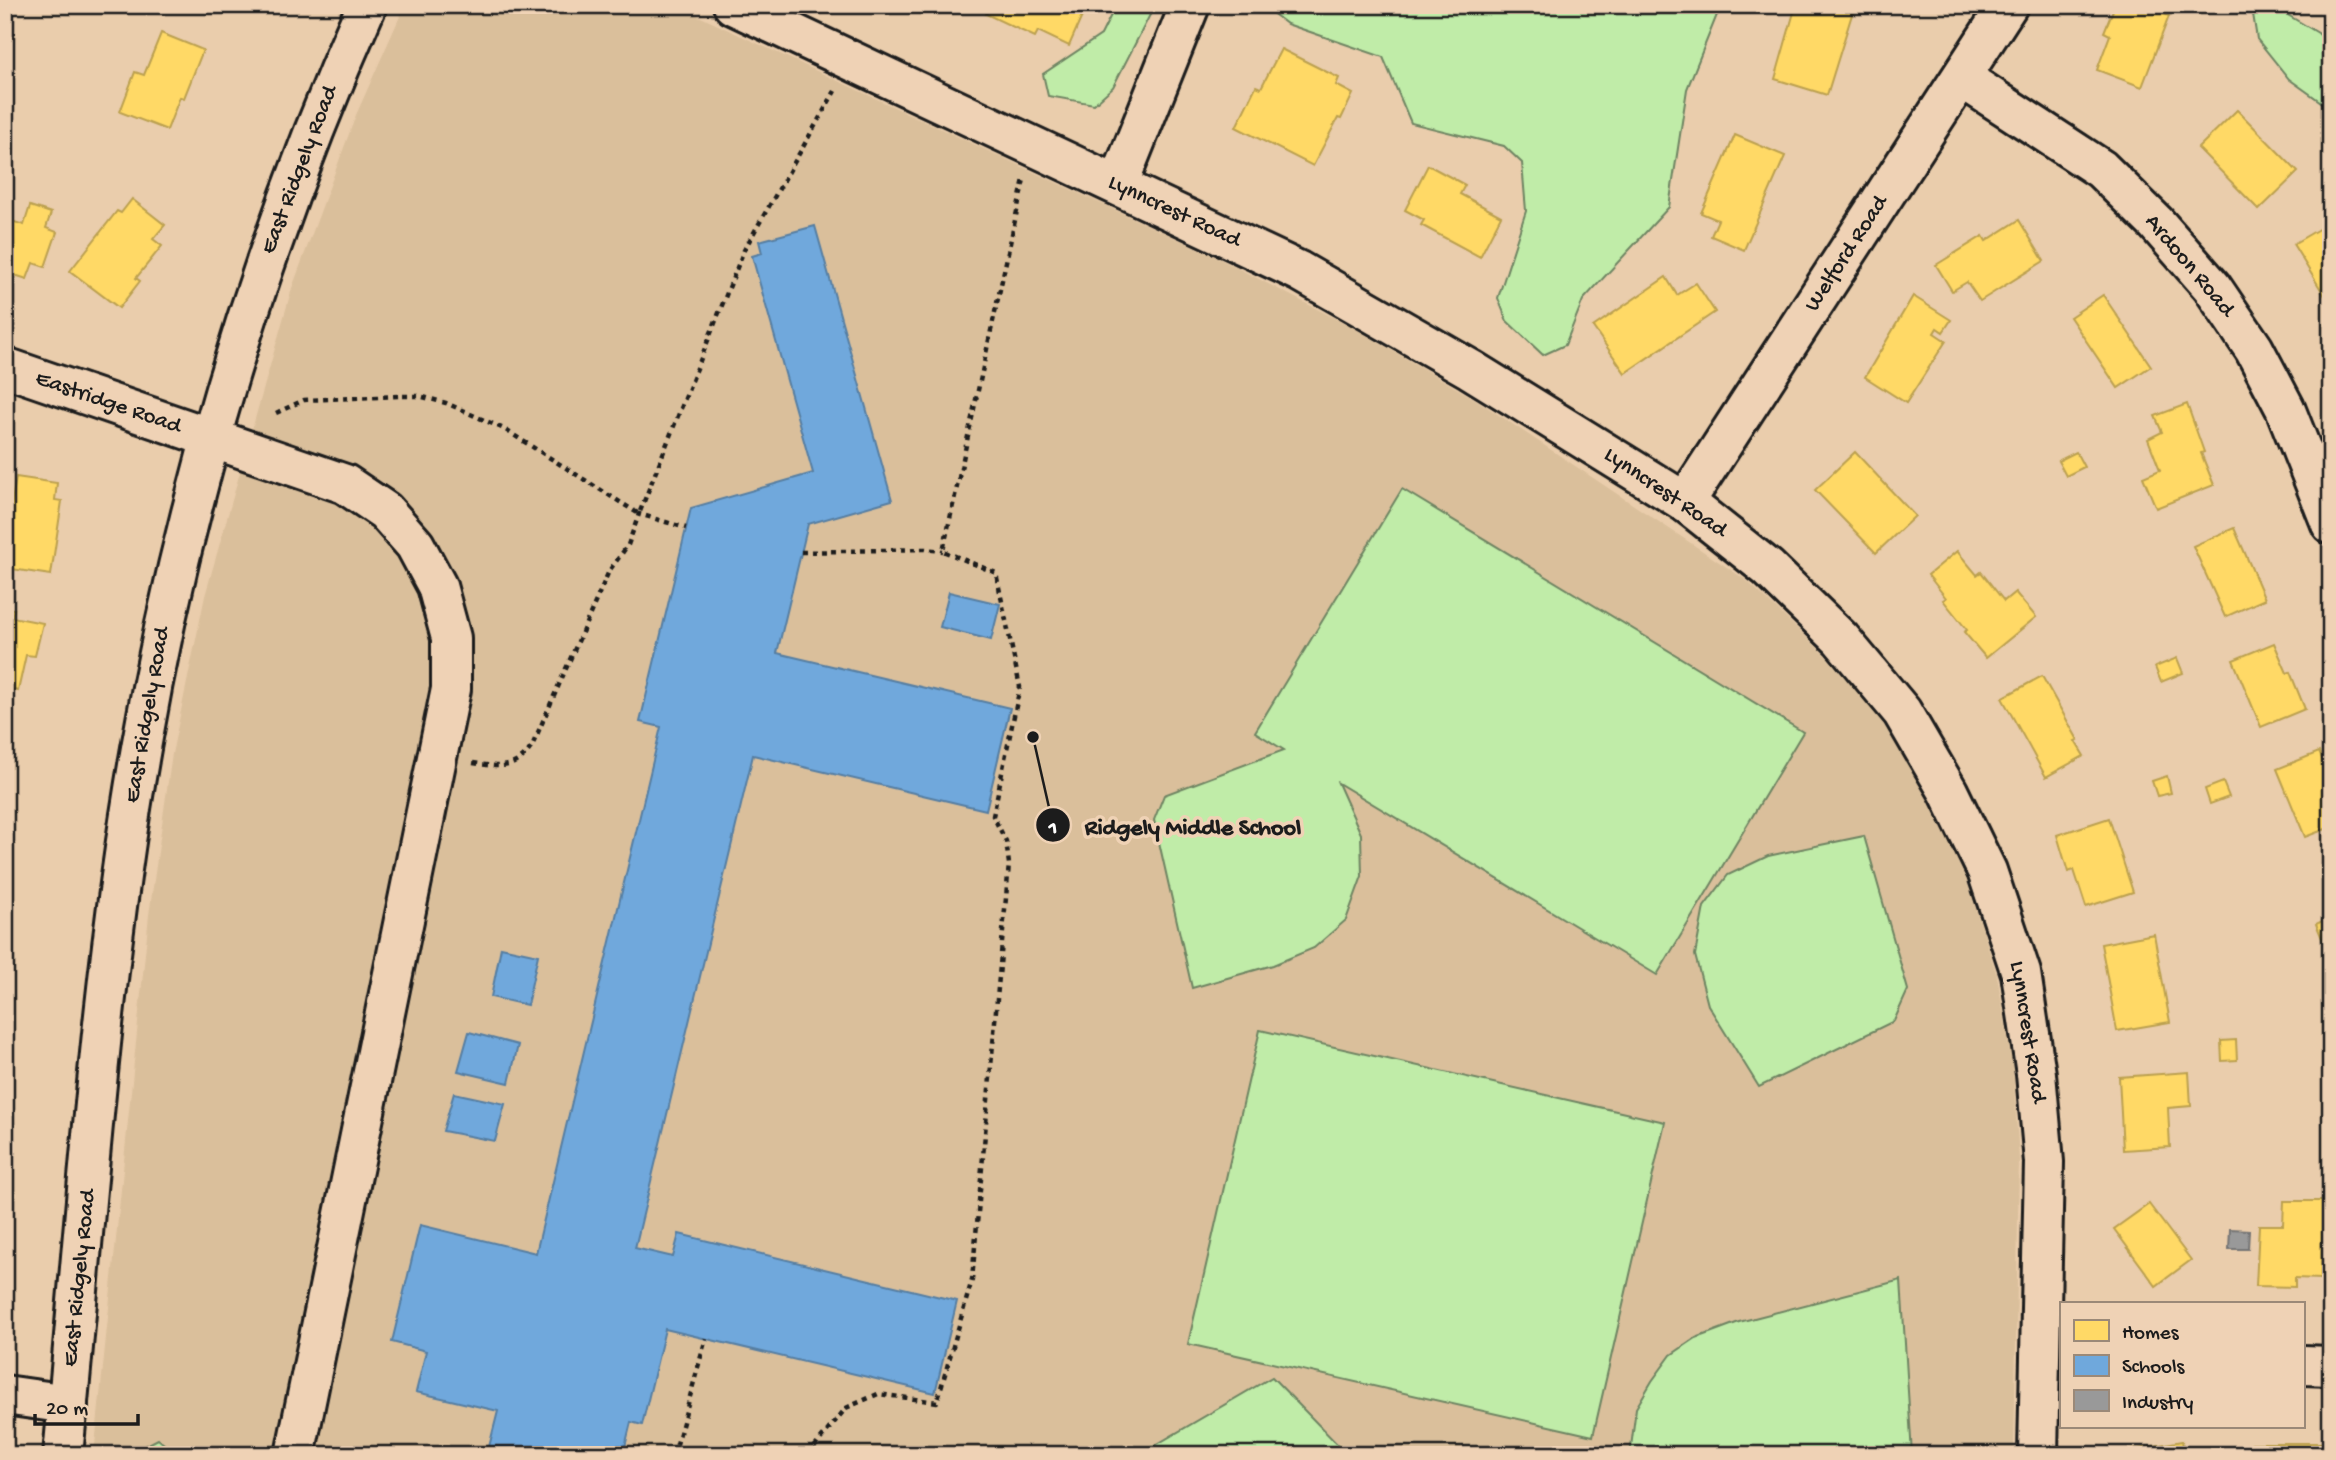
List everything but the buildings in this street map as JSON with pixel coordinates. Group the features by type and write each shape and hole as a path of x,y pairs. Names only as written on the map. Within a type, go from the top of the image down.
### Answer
{"street":[{"name":"East Ridgely Road","path":"63,1455 108,984 122,866 141,747 167,613 212,439 253,296 319,116 367,5"},
{"name":"Lynncrest Road","path":"733,5 1299,271 1470,369 1685,502 1768,568 1832,630 1902,712 1948,792 1987,871 2021,973 2036,1074 2044,1161 2051,1361 2038,1455"},
{"path":"1118,185 1190,5"},
{"name":"Welford Road","path":"1685,502 2008,5"},
{"name":"Ardoon Road","path":"1962,78 2101,169 2156,223 2212,287 2254,349 2285,408 2331,524"},
{"name":"Eastridge Road","path":"5,367 345,484 385,511 415,545 437,586 451,638 451,689 295,1455"},
{"path":"2304,1365 2331,1366"},
{"path":"5,1395 68,1404"}],"path":[{"path":"490,766 506,767 526,756 532,747 609,571 628,545 744,250 836,90"},
{"path":"943,551 1025,178"},
{"path":"276,413 304,400 419,396 446,403 503,429 639,514 686,528"},
{"path":"801,552 925,549 943,551 996,573 1020,687 993,816 1006,841 1009,864 972,1280 937,1402 878,1394 846,1408 808,1455"},
{"path":"674,1455 706,1338"}],"shaded area":[{"path":"405,5 675,5 1218,258 1350,326 1475,399 1746,580 1824,654 1881,719 1930,801 1968,884 1997,975 2013,1068 2019,1159 2014,1455 94,1455 149,915 172,754 205,596 292,288 356,115"}],"green space":[{"path":"1116,5 1155,5 1113,87 1094,104 1048,96 1043,74 1101,35"},
{"path":"1262,5 1721,5 1687,89 1669,207 1583,300 1565,345 1543,355 1507,321 1498,298 1526,211 1522,163 1504,146 1411,123 1383,57 1287,24"},
{"path":"2276,8 2318,33 2331,46 2331,109 2289,79 2257,39 2253,14"},
{"path":"1402,489 1803,732 1657,975 1338,783 1361,834 1362,876 1346,920 1314,948 1273,965 1192,988 1154,820 1164,795 1284,750 1255,732"},
{"path":"1864,836 1908,990 1894,1021 1759,1087 1708,1005 1695,955 1704,907 1728,875 1768,856"},
{"path":"1260,1030 1665,1122 1593,1436 1188,1344"},
{"path":"1901,1280 1912,1455 1630,1455 1636,1408 1671,1355 1696,1338 1739,1322"},
{"path":"1272,1377 1342,1449 1344,1455 1147,1455 1149,1449"},
{"path":"158,1439 177,1455 134,1455 135,1451"}],"place":[{"name":"Ridgely Middle School","path":"1033,737"}]}
